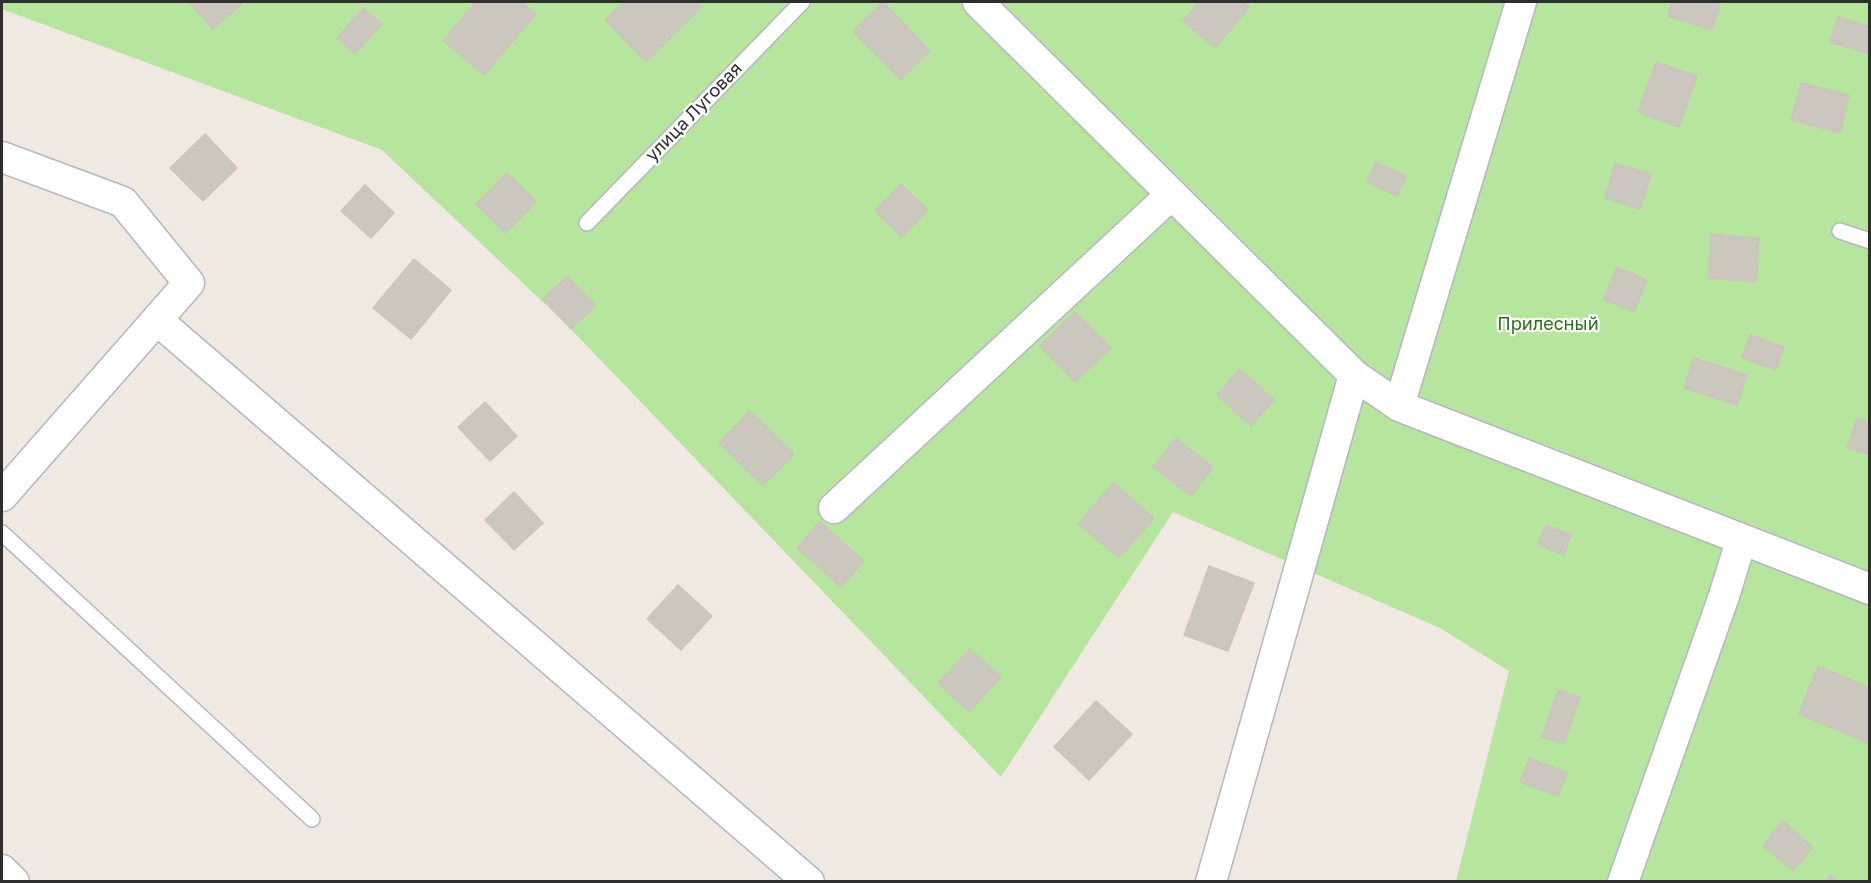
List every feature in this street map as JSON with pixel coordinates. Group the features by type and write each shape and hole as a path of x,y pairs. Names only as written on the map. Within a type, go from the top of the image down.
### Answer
{"street":[{"path":"978,2 1353,375 1399,406 1869,589"},
{"path":"1399,406 1521,2"},
{"path":"2,157 123,202 189,283 2,496"},
{"path":"834,507 1172,194"},
{"path":"157,320 809,882"},
{"path":"1211,882 1353,375"},
{"path":"1623,882 1724,596 1741,541"},
{"path":"2,870 14,882"}],"lane":[{"name":"улица Луговая","path":"587,224 802,2"},
{"path":"1840,231 1869,240"},
{"path":"2,532 312,819"}],"green space":[{"name":"Прилесный","path":"2,2 1869,2 1869,881 1456,881 1509,671 1440,628 1173,512 1001,777 563,321 382,150 2,9"}],"building":[{"path":"188,2 244,2 213,29"},
{"path":"476,2 521,2 536,14 484,75 443,41"},
{"path":"624,2 696,2 702,7 646,62 605,20"},
{"path":"883,2 930,51 901,80 853,31"},
{"path":"1199,2 1243,2 1250,7 1215,48 1183,21"},
{"path":"1672,2 1721,2 1712,30 1668,16"},
{"path":"363,8 382,24 355,54 337,38"},
{"path":"1838,17 1870,27 1870,54 1830,42"},
{"path":"1656,62 1697,76 1679,127 1638,112"},
{"path":"1801,83 1849,95 1840,133 1791,120"},
{"path":"205,134 237,168 203,201 170,168"},
{"path":"1375,162 1406,176 1397,196 1367,182"},
{"path":"1615,163 1651,174 1640,209 1605,198"},
{"path":"507,173 536,202 505,233 476,204"},
{"path":"901,184 928,210 902,237 875,211"},
{"path":"365,185 394,213 371,238 341,211"},
{"path":"1711,234 1759,238 1756,282 1708,278"},
{"path":"414,259 451,290 411,339 373,308"},
{"path":"1617,267 1647,280 1634,312 1603,299"},
{"path":"567,276 596,306 571,329 543,299"},
{"path":"1075,312 1111,348 1075,382 1040,346"},
{"path":"1750,335 1784,347 1776,370 1742,358"},
{"path":"1694,358 1747,375 1737,405 1684,388"},
{"path":"1240,369 1274,400 1251,426 1217,395"},
{"path":"485,402 517,436 490,461 458,427"},
{"path":"750,411 794,454 763,486 719,443"},
{"path":"1857,418 1870,422 1870,455 1847,448"},
{"path":"1176,438 1213,467 1191,496 1153,467"},
{"path":"1113,483 1154,518 1119,558 1078,524"},
{"path":"514,492 543,523 514,550 485,520"},
{"path":"820,522 864,561 841,587 797,548"},
{"path":"1546,525 1571,535 1564,555 1538,545"},
{"path":"1209,566 1254,583 1228,651 1184,635"},
{"path":"678,585 712,616 681,650 647,619"},
{"path":"970,649 1001,677 969,712 938,683"},
{"path":"1818,666 1870,688 1870,744 1799,714"},
{"path":"1558,690 1580,697 1564,744 1542,737"},
{"path":"1096,701 1132,734 1089,780 1054,747"},
{"path":"1529,758 1567,773 1558,796 1520,782"},
{"path":"1783,821 1813,847 1793,871 1763,846"},
{"path":"1831,875 1838,882 1825,882"}]}
